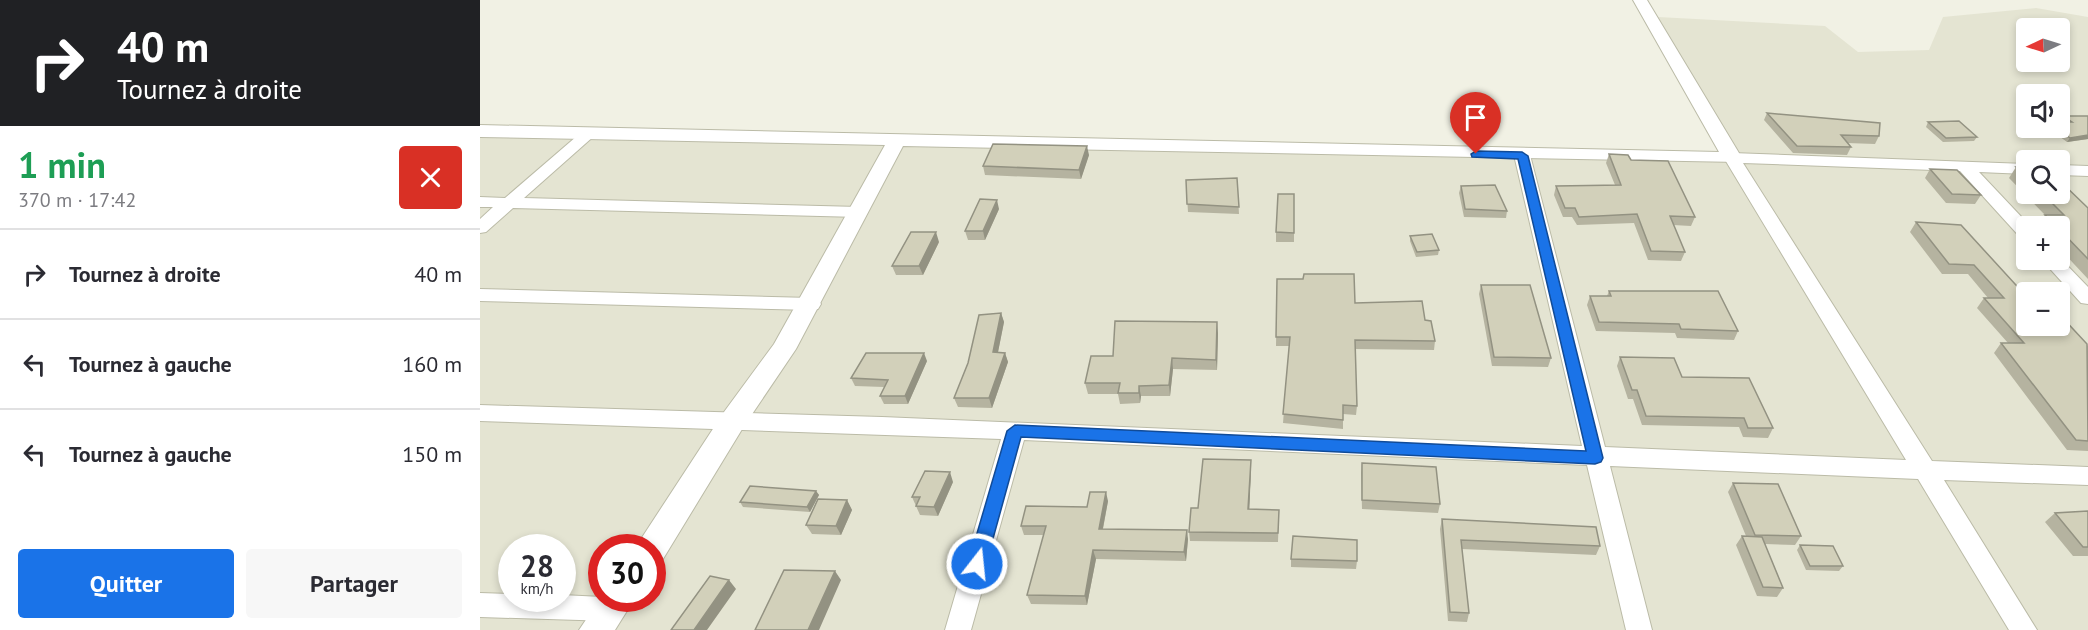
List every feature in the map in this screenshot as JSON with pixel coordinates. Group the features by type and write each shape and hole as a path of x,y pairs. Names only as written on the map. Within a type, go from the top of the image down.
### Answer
{"street":[{"path":"1640,0 1732,159 2024,630"},
{"path":"480,131 1732,159 2016,169"},
{"path":"480,228 589,133"},
{"path":"661,534 734,419 784,350 811,304 897,140"},
{"path":"1522,156 1639,630"},
{"path":"1965,167 2016,222"},
{"path":"2070,170 2088,171"},
{"path":"480,202 859,212"},
{"path":"2061,270 2088,298"},
{"path":"480,295 811,304"},
{"path":"480,413 734,419 1595,458 2088,476"},
{"path":"958,630 1015,431"},
{"path":"480,604 609,613"}],"shaded area":[{"path":"2036,8 2088,17 2088,630 480,630 480,131 1732,158 1658,17 1825,26 1858,52 1929,50 1943,17"}],"building":[{"path":"1767,113 1880,123 1879,136 1841,135 1851,147 1797,146"},
{"path":"2070,116 2088,116 2088,135 2070,138 2070,122 2072,122"},
{"path":"1959,121 1977,137 1946,138 1928,122"},
{"path":"993,144 1087,146 1079,170 983,166"},
{"path":"1609,154 1628,155 1631,160 1668,161 1695,217 1670,216 1685,252 1651,251 1637,214 1579,217 1575,208 1565,208 1556,186 1621,185"},
{"path":"1930,169 1957,170 1981,195 1952,194"},
{"path":"1237,178 1239,207 1187,204 1186,180"},
{"path":"1495,185 1507,211 1465,209 1461,186"},
{"path":"2070,191 2088,208 2088,259 2070,240 2070,216 2045,215 2064,215 2053,204 2070,204"},
{"path":"1278,194 1294,194 1294,233 1276,232"},
{"path":"980,199 997,200 983,231 965,231"},
{"path":"1916,222 1961,225 2016,285 2016,334 1984,298 2004,298 1974,265 1949,264"},
{"path":"911,232 936,232 919,266 892,266"},
{"path":"1432,234 1439,250 1417,252 1410,236"},
{"path":"1304,274 1354,274 1355,303 1422,301 1425,320 1431,321 1435,341 1355,340 1357,406 1343,405 1343,420 1283,414 1290,337 1276,337 1277,279 1303,279"},
{"path":"1481,285 1530,285 1551,358 1494,357"},
{"path":"1609,291 1718,291 1738,331 1681,329 1679,324 1599,322 1590,296 1611,296"},
{"path":"1001,313 993,352 1005,353 989,398 954,398 968,363 979,315"},
{"path":"1115,321 1217,322 1216,360 1172,358 1169,385 1139,386 1139,393 1118,393 1120,383 1085,383 1091,356 1113,356"},
{"path":"2070,326 2087,344 2088,441 2076,440 2001,343 2024,343 2018,336 2070,336"},
{"path":"866,353 924,353 905,396 880,396 888,380 851,378"},
{"path":"1620,357 1674,358 1682,377 1749,378 1773,428 1748,428 1744,418 1646,416 1637,390 1632,390"},
{"path":"1203,459 1251,460 1248,509 1279,510 1278,533 1189,532 1191,508 1198,508"},
{"path":"1362,463 1436,467 1440,504 1362,500"},
{"path":"925,471 950,472 934,507 916,506 920,497 912,497"},
{"path":"1733,483 1778,484 1801,536 1755,535"},
{"path":"750,486 816,491 807,507 740,502"},
{"path":"1090,492 1106,492 1099,529 1187,530 1184,552 1093,550 1085,596 1027,595 1046,526 1021,526 1026,506 1087,507"},
{"path":"818,499 847,500 836,526 806,525"},
{"path":"2088,511 2088,547 2083,547 2055,513"},
{"path":"1442,519 1596,527 1600,546 1461,540 1469,613 1450,612"},
{"path":"1293,536 1357,540 1357,561 1291,559"},
{"path":"1742,536 1762,537 1783,588 1763,587"},
{"path":"1800,545 1833,546 1843,566 1810,566"},
{"path":"784,570 835,571 808,630 755,630"},
{"path":"710,576 729,580 694,630 671,630"}],"route":[{"path":"977,564 1015,431 1595,458 1522,156 1476,154"}]}
